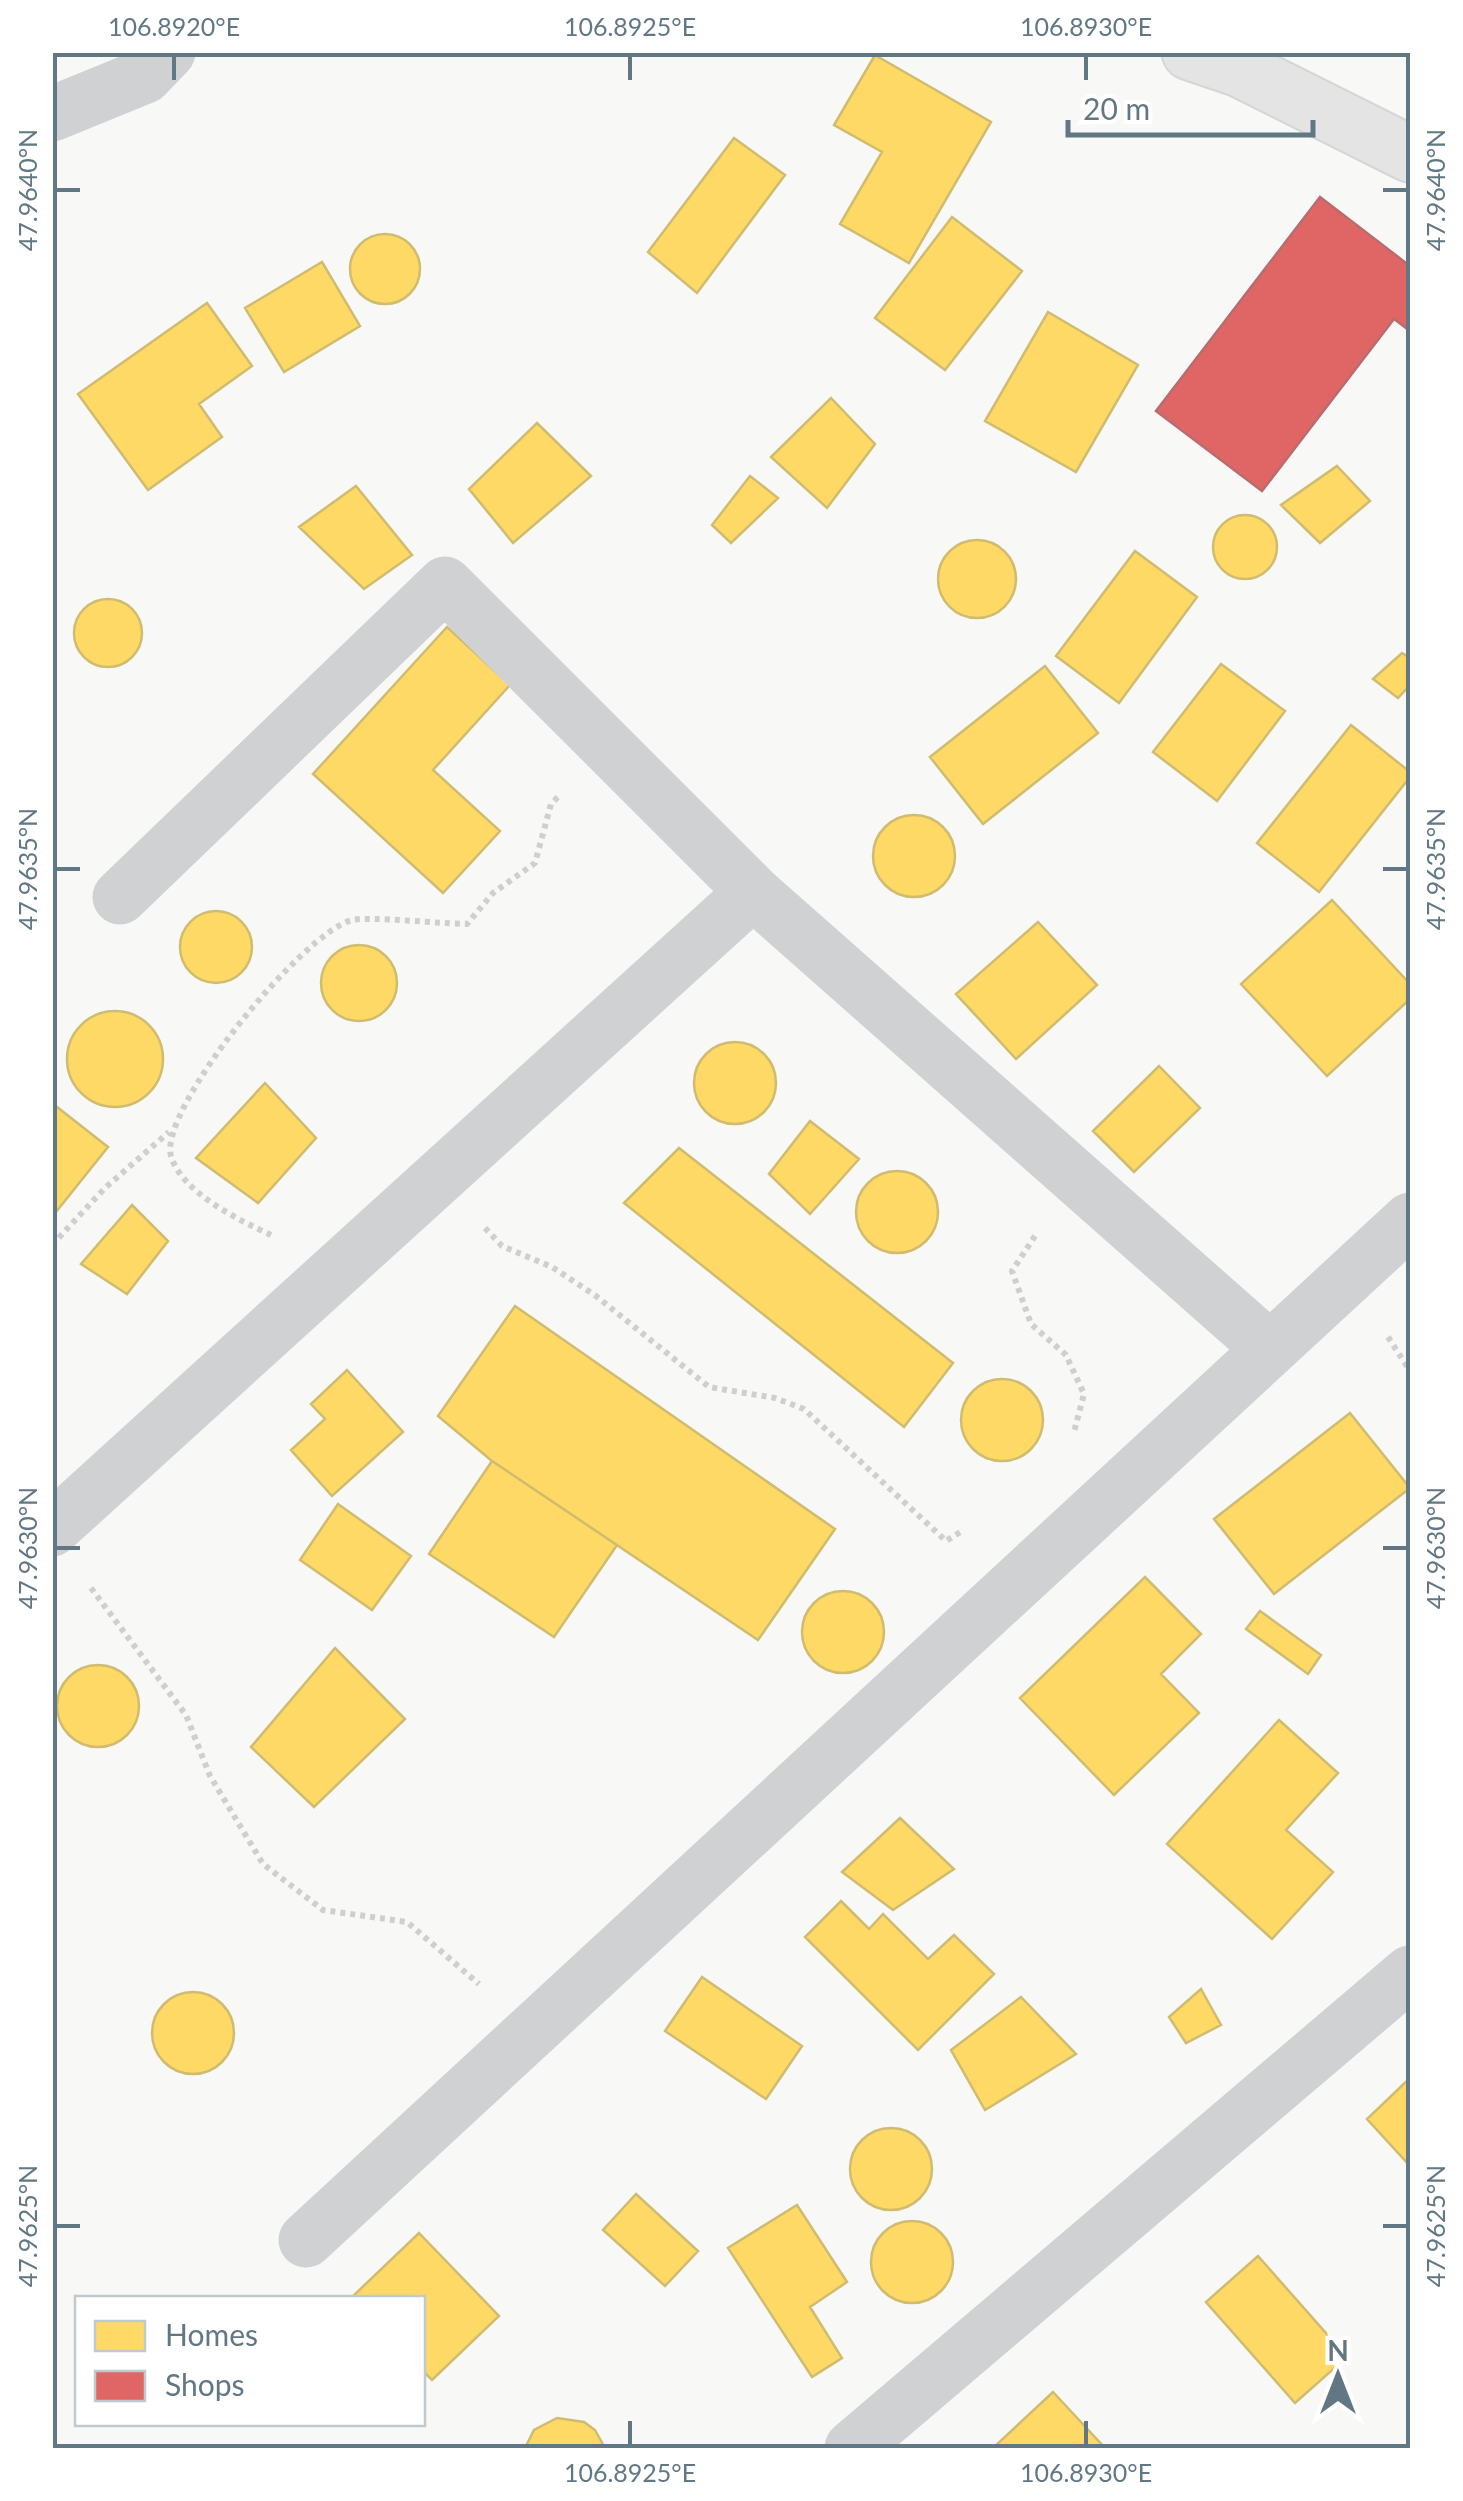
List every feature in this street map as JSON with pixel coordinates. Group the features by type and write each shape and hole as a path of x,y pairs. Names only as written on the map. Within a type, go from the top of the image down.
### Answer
{"main road":[{"path":"1190,52 1240,69 1410,154"}],"street":[{"path":"52,114 145,76 168,52"},
{"path":"120,897 445,584 753,892 1270,1349"},
{"path":"52,1529 753,892"},
{"path":"306,2240 1410,1220"},
{"path":"852,2448 1410,1972"}],"path":[{"path":"52,1245 105,1188 170,1131 256,1000 302,950 352,920 467,924 493,893 535,863 550,804 614,753"},
{"path":"170,1131 171,1158 203,1199 339,1268"},
{"path":"1072,1439 1084,1394 1066,1355 1031,1324 1012,1270 1075,1177"},
{"path":"431,1184 502,1246 552,1266 709,1387 775,1398 804,1409 946,1541 978,1522"},
{"path":"89,1586 186,1714 210,1776 263,1864 323,1910 408,1922 532,2031"}],"building: Homes":[{"path":"875,55 991,122 909,263 840,224 882,152 834,125"},
{"path":"734,138 785,175 697,293 648,252"},
{"path":"952,217 1022,271 945,370 875,318"},
{"path":"385,234 410,244 420,269 410,294 385,304 360,294 350,269 360,244"},
{"path":"322,262 360,326 284,372 245,308"},
{"path":"207,303 252,366 199,404 222,437 148,490 78,394"},
{"path":"1048,312 1138,365 1076,472 985,421"},
{"path":"831,398 875,444 827,508 771,457"},
{"path":"537,423 591,476 513,543 469,489"},
{"path":"1337,466 1370,501 1320,543 1281,505"},
{"path":"750,476 778,498 731,543 712,525"},
{"path":"356,486 412,555 364,589 299,527"},
{"path":"1245,515 1267,525 1277,547 1267,569 1245,579 1223,569 1213,547 1223,525"},
{"path":"977,540 1005,551 1016,579 1005,607 977,618 949,607 938,579 949,551"},
{"path":"1135,551 1197,597 1119,703 1056,656"},
{"path":"108,599 121,601 132,609 140,620 140,646 132,657 121,665 108,667 95,665 84,657 76,646 74,633 76,620 84,609 95,601"},
{"path":"447,627 510,685 433,770 500,831 443,893 313,774"},
{"path":"1402,653 1410,658 1410,685 1398,698 1373,679"},
{"path":"1221,664 1285,711 1217,801 1153,752"},
{"path":"1045,666 1098,733 983,824 930,757"},
{"path":"1351,725 1410,772 1410,777 1319,892 1257,843"},
{"path":"914,815 930,818 943,827 952,840 952,872 943,885 930,894 914,897 898,894 885,885 876,872 873,856 876,840 885,827 898,818"},
{"path":"1332,900 1410,984 1410,999 1327,1076 1241,984"},
{"path":"216,911 242,921 252,947 242,973 216,983 190,973 180,947 190,921"},
{"path":"1038,922 1097,985 1016,1059 956,994"},
{"path":"359,945 386,956 397,983 386,1010 359,1021 332,1010 321,983 332,956"},
{"path":"115,1011 133,1015 149,1025 159,1041 163,1059 159,1077 149,1093 133,1103 115,1107 97,1103 81,1093 71,1077 67,1059 71,1041 81,1025 97,1015"},
{"path":"735,1042 751,1045 764,1054 773,1067 773,1099 764,1112 751,1121 735,1124 719,1121 706,1112 697,1099 694,1083 697,1067 706,1054 719,1045"},
{"path":"1159,1066 1200,1108 1134,1172 1093,1131"},
{"path":"265,1083 316,1138 258,1203 196,1158"},
{"path":"52,1103 108,1147 52,1217"},
{"path":"810,1121 859,1159 810,1214 769,1174"},
{"path":"679,1148 953,1363 904,1427 624,1203"},
{"path":"897,1171 913,1174 926,1183 935,1196 935,1228 926,1241 913,1250 897,1253 881,1250 868,1241 859,1228 856,1212 859,1196 868,1183 881,1174"},
{"path":"132,1205 168,1241 127,1294 81,1264"},
{"path":"515,1306 835,1529 758,1640 492,1461 438,1416"},
{"path":"347,1370 403,1432 332,1496 291,1450 325,1419 311,1404"},
{"path":"1002,1379 1018,1382 1031,1391 1040,1404 1040,1436 1031,1449 1018,1458 1002,1461 986,1458 973,1449 964,1436 961,1420 964,1404 973,1391 986,1382"},
{"path":"1350,1413 1410,1488 1274,1594 1214,1519"},
{"path":"492,1461 617,1545 554,1637 429,1554"},
{"path":"338,1504 411,1556 372,1610 300,1560"},
{"path":"1145,1577 1201,1634 1161,1674 1199,1713 1114,1795 1020,1698"},
{"path":"843,1591 859,1594 872,1603 881,1616 881,1648 872,1661 859,1670 843,1673 827,1670 814,1661 805,1648 802,1632 805,1616 814,1603 827,1594"},
{"path":"1260,1611 1321,1655 1308,1674 1246,1629"},
{"path":"335,1648 405,1719 314,1807 251,1747"},
{"path":"98,1665 114,1668 127,1677 136,1690 136,1722 127,1735 114,1744 98,1747 82,1744 69,1735 60,1722 57,1706 60,1690 69,1677 82,1668"},
{"path":"1279,1720 1338,1773 1286,1830 1333,1872 1272,1939 1167,1844"},
{"path":"900,1818 954,1869 893,1910 842,1872"},
{"path":"841,1901 869,1929 883,1914 928,1959 954,1935 994,1974 918,2050 805,1937"},
{"path":"702,1977 802,2046 766,2099 665,2031"},
{"path":"1201,1989 1221,2025 1186,2043 1169,2017"},
{"path":"193,1992 209,1995 222,2004 231,2017 231,2049 222,2062 209,2071 193,2074 177,2071 164,2062 155,2049 152,2033 155,2017 164,2004 177,1995"},
{"path":"1021,1997 1076,2054 985,2110 951,2050"},
{"path":"1410,2078 1410,2166 1367,2119"},
{"path":"891,2128 907,2131 920,2140 929,2153 929,2185 920,2198 907,2207 891,2210 875,2207 862,2198 853,2185 850,2169 853,2153 862,2140 875,2131"},
{"path":"636,2194 698,2251 665,2286 603,2230"},
{"path":"797,2205 847,2282 810,2307 842,2358 812,2377 728,2248"},
{"path":"912,2221 928,2224 941,2233 950,2246 950,2278 941,2291 928,2300 912,2303 896,2300 883,2291 874,2278 871,2262 874,2246 883,2233 896,2224"},
{"path":"419,2233 499,2316 432,2380 425,2373 425,2296 353,2296"},
{"path":"1258,2256 1347,2357 1295,2403 1206,2302"},
{"path":"1053,2392 1105,2448 993,2448"},
{"path":"557,2418 584,2422 595,2430 605,2448 525,2448 534,2430"}],"building: Shops":[{"path":"1320,197 1410,266 1410,331 1394,319 1262,491 1156,411"}]}
